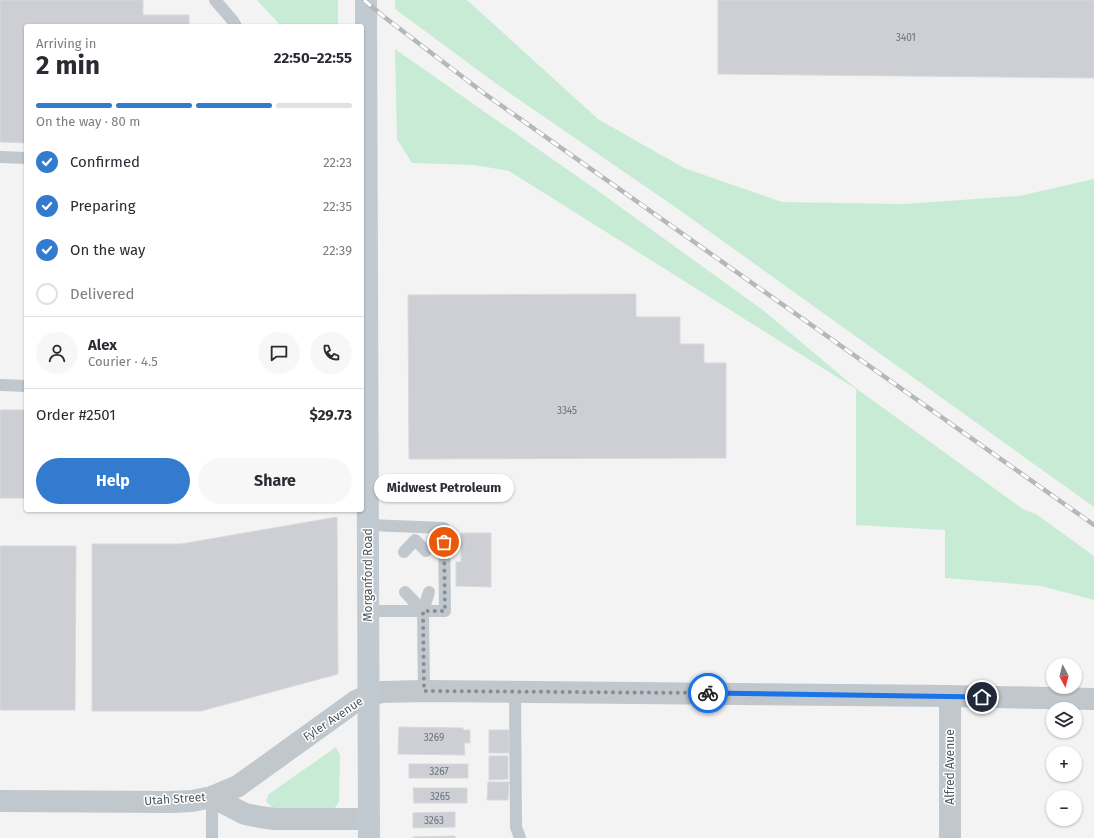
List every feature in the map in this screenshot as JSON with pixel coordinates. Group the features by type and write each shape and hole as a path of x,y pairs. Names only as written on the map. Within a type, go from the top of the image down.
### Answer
{"street":[{"name":"Morganford Road","path":"366,0 364,163 365,390 369,611 369,828"},
{"name":"Fyler Avenue","path":"212,797 238,786 356,701 369,695 382,692 515,691 1094,699"},
{"name":"Alfred Avenue","path":"950,696 950,838"},
{"name":"Utah Street","path":"0,801 170,802 192,801 212,797 245,814 260,818 369,828"}],"lane":[{"path":"214,0 235,24"},
{"path":"0,157 24,158"},
{"path":"0,385 24,386"},
{"path":"368,525 444,528 445,611 369,611"},
{"path":"404,552 415,540 416,528"},
{"path":"415,540 426,551"},
{"path":"405,592 423,611"},
{"path":"424,691 423,611 428,592"},
{"path":"515,691 516,827 520,838"},
{"path":"212,797 212,838"}],"green space":[{"path":"257,0 338,0 338,24 279,24"},
{"path":"395,0 467,0 598,119 684,168 782,202 904,204 1019,196 1094,179 1094,507 678,209 498,85 395,9"},
{"path":"395,49 601,193 764,311 857,389 1023,509 1036,514 1094,556 1094,600 1041,586 945,578 945,530 856,525 856,389 509,171 475,165 412,163 397,139"},
{"path":"336,747 340,755 339,802 334,809 272,808 266,801 269,794"}],"building":[{"path":"0,0 143,0 143,15 189,15 189,24 24,24 24,143 0,142"},
{"path":"718,0 1094,0 1094,78 718,74"},
{"path":"636,294 636,317 680,317 680,344 704,344 704,363 726,363 726,458 409,459 408,295"},
{"path":"0,410 24,410 24,498 0,498"},
{"path":"337,517 338,674 201,711 92,711 92,544 181,544"},
{"path":"461,533 491,533 491,587 456,586 456,562 461,562"},
{"path":"0,546 76,546 75,710 0,710"},
{"path":"399,727 463,728 463,730 470,730 470,743 464,743 465,755 398,754"},
{"path":"489,730 509,730 509,753 489,753"},
{"path":"489,756 508,756 508,779 489,780"},
{"path":"409,764 468,764 468,778 409,778"},
{"path":"488,782 509,782 508,800 487,800"},
{"path":"413,788 467,788 467,803 414,803"},
{"path":"455,812 455,827 413,828 413,813"},
{"path":"455,836 455,838 413,838 413,837"}],"railway":[{"path":"364,0 485,94 1094,525"}],"way so far":[{"path":"444,542 445,611 423,611 424,691 708,693"}],"place":[{"name":"Midwest Petroleum","path":"444,542"}],"route":[{"path":"708,693 982,697"}]}
